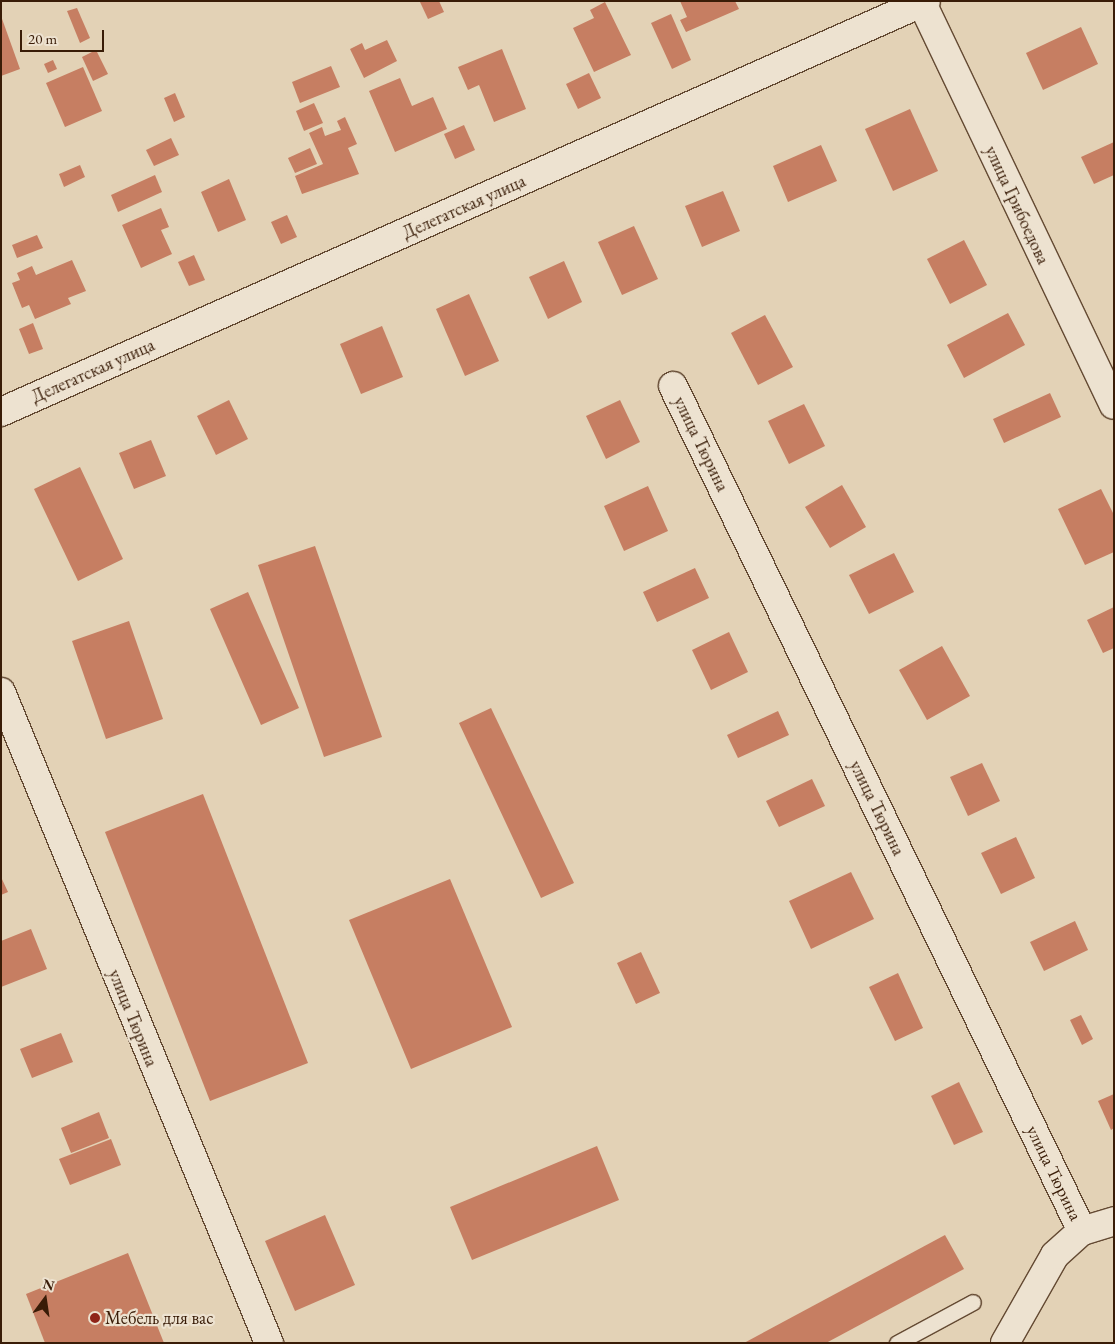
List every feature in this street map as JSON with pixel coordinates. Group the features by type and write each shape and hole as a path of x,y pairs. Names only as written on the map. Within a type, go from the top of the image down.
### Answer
{"street":[{"name":"улица Грибоедова","path":"924,2 1114,405"},
{"name":"Делегатская улица","path":"1,412 924,2"},
{"name":"улица Тюрина","path":"672,386 1082,1231"},
{"name":"улица Тюрина","path":"1,692 269,1343"},
{"name":"улица Тюрина","path":"1005,1343 1055,1255 1082,1231 1114,1221"}],"lane":[{"path":"897,1343 973,1302"}],"building":[{"path":"439,1 444,12 428,19 420,2"},
{"path":"680,1 735,1 739,9 686,32 680,20 687,17"},
{"path":"605,2 631,55 594,72 573,28 594,18 590,10"},
{"path":"77,8 90,38 80,43 67,11"},
{"path":"671,14 691,60 672,69 651,23"},
{"path":"1,16 20,69 1,76"},
{"path":"1081,27 1098,64 1043,90 1026,53"},
{"path":"387,40 397,61 364,78 350,49 362,43 365,50"},
{"path":"502,49 526,109 494,122 479,85 468,90 458,67"},
{"path":"96,50 108,74 93,81 82,57"},
{"path":"53,60 57,69 48,73 44,64"},
{"path":"331,66 340,87 300,103 292,82"},
{"path":"83,67 102,111 65,127 46,83"},
{"path":"589,73 601,98 578,109 566,84"},
{"path":"400,78 412,106 433,97 447,129 395,152 369,91"},
{"path":"175,93 185,117 174,122 164,98"},
{"path":"314,103 323,123 304,131 296,111"},
{"path":"910,109 938,171 893,191 865,129"},
{"path":"345,117 357,144 348,148 359,174 302,194 295,176 323,164 309,133 322,127 325,136 341,130 337,121"},
{"path":"464,125 475,150 455,159 444,134"},
{"path":"171,138 179,155 154,166 146,150"},
{"path":"1114,142 1114,175 1094,184 1081,157"},
{"path":"821,145 837,181 788,202 773,166"},
{"path":"310,148 317,164 295,173 288,158"},
{"path":"80,165 85,177 64,187 59,174"},
{"path":"155,175 162,192 118,212 111,195"},
{"path":"229,179 246,220 218,232 201,192"},
{"path":"723,191 740,231 702,247 685,206"},
{"path":"161,208 169,227 161,230 172,254 141,268 122,225"},
{"path":"287,215 297,237 281,244 271,222"},
{"path":"634,226 658,279 622,295 598,242"},
{"path":"37,235 43,248 17,258 12,245"},
{"path":"964,240 987,285 950,304 927,259"},
{"path":"194,255 205,280 189,286 178,262"},
{"path":"72,260 86,291 68,298 71,304 35,319 29,305 22,308 12,283 20,280 17,273 32,266 36,275"},
{"path":"564,261 582,302 548,319 529,277"},
{"path":"469,294 499,361 465,376 436,309"},
{"path":"1008,313 1025,345 964,378 947,345"},
{"path":"765,315 793,367 758,385 731,333"},
{"path":"33,323 43,349 29,354 19,329"},
{"path":"382,326 403,377 361,394 340,344"},
{"path":"1050,393 1061,417 1004,443 993,419"},
{"path":"229,400 248,439 216,455 197,416"},
{"path":"620,400 640,442 606,459 586,416"},
{"path":"804,404 825,446 789,464 768,421"},
{"path":"151,440 166,476 134,489 119,453"},
{"path":"80,467 123,559 78,581 34,489"},
{"path":"842,485 866,527 830,548 805,507"},
{"path":"648,486 668,531 624,551 604,506"},
{"path":"1101,489 1114,515 1114,552 1085,565 1058,509"},
{"path":"315,546 382,737 324,757 258,565"},
{"path":"894,553 914,592 869,614 849,575"},
{"path":"695,568 709,598 657,622 643,592"},
{"path":"248,592 299,708 261,725 210,609"},
{"path":"1114,607 1114,648 1103,653 1087,620"},
{"path":"129,621 163,719 106,739 72,641"},
{"path":"729,632 748,672 711,690 692,650"},
{"path":"942,646 970,696 927,720 899,670"},
{"path":"491,708 574,883 541,898 459,723"},
{"path":"778,711 789,735 738,758 727,735"},
{"path":"982,763 1000,801 968,816 950,777"},
{"path":"812,779 825,806 779,827 766,801"},
{"path":"203,794 308,1063 210,1101 105,832"},
{"path":"1016,837 1035,878 1001,894 981,853"},
{"path":"851,872 874,919 811,949 789,901"},
{"path":"1,877 8,892 1,895"},
{"path":"450,879 512,1027 411,1069 349,920"},
{"path":"1075,921 1088,950 1044,971 1030,942"},
{"path":"31,929 47,969 1,987 1,941"},
{"path":"641,952 660,993 636,1004 617,963"},
{"path":"898,973 923,1028 895,1041 869,987"},
{"path":"1081,1015 1093,1039 1082,1045 1070,1020"},
{"path":"61,1033 73,1062 32,1078 20,1049"},
{"path":"959,1082 983,1132 954,1145 931,1096"},
{"path":"1114,1094 1114,1128 1111,1130 1098,1101"},
{"path":"99,1112 109,1138 71,1153 61,1128"},
{"path":"111,1139 121,1165 70,1185 59,1159"},
{"path":"597,1146 619,1200 472,1260 450,1207"},
{"path":"325,1215 355,1285 295,1311 265,1241"},
{"path":"945,1235 964,1269 826,1343 744,1343"},
{"name":"Мебель для вас","path":"128,1253 164,1343 45,1343 26,1294"}],"place":[{"name":"Мебель для вас","path":"95,1318"}]}
